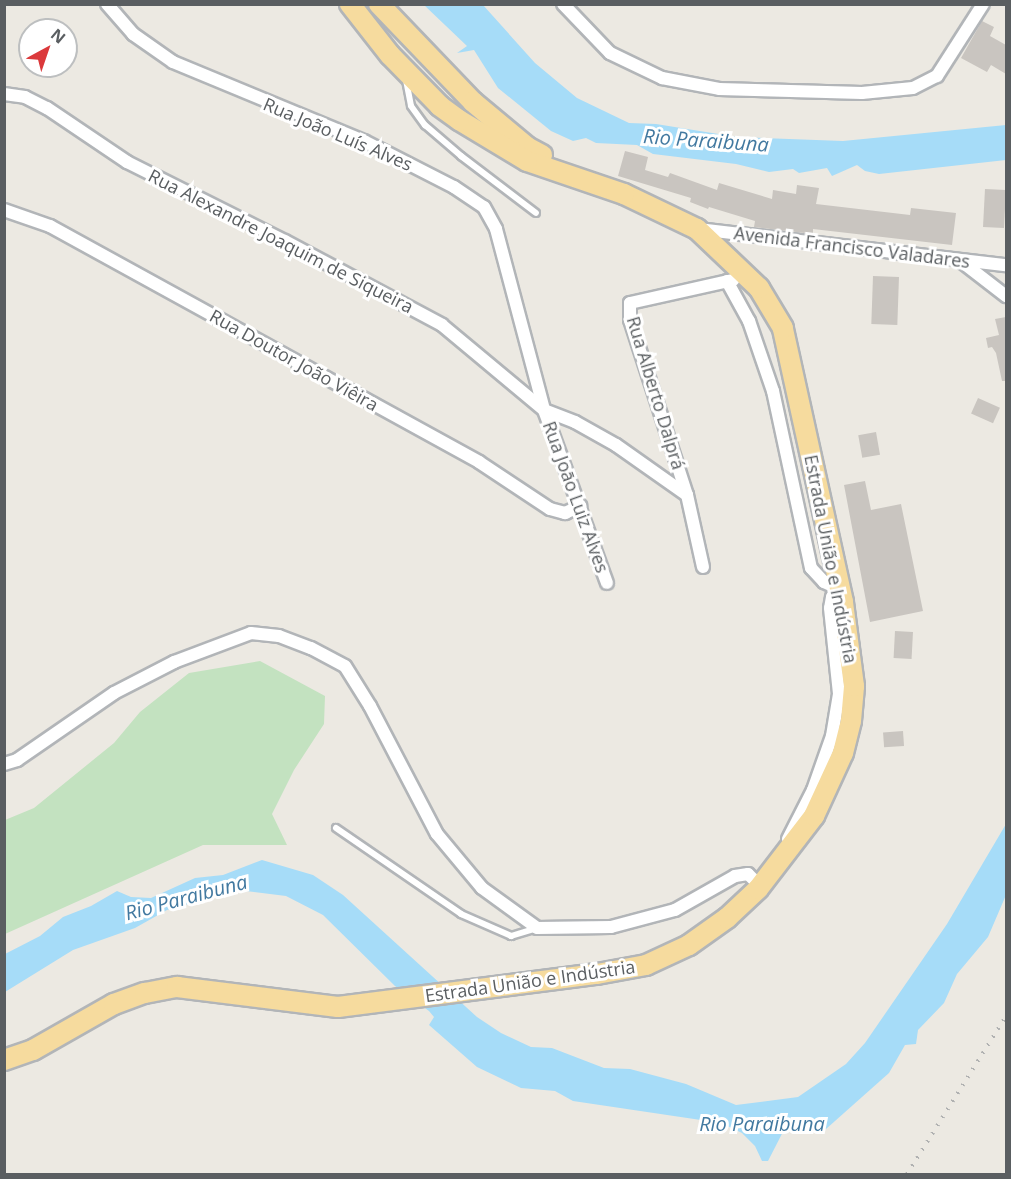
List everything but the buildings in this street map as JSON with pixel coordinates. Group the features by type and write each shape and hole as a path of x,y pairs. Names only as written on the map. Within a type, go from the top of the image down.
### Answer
{"highway":[{"path":"379,4 487,115 527,147 602,187"},
{"path":"360,8 405,70 440,106 483,136 527,161 602,187"},
{"name":"Estrada União e Indústria","path":"4,1060 33,1050 114,1004 145,993 177,987 302,1005 338,1007 597,974 646,965 689,945 727,918 763,883 814,816 843,753 851,721 854,686 844,663 840,590 783,328 749,277 697,229 666,212 602,187"}],"street":[{"name":"Rua João Luís Alves","path":"107,4 133,34 173,63 363,141 454,187 484,207 496,229 544,411"},
{"path":"563,4 610,53 662,78 719,89 862,93 913,88 937,76 983,4"},
{"name":"Rua Alexandre Joaquim de Siqueira","path":"4,94 25,98 47,108 127,162 285,241 442,325 544,411"},
{"name":"Rua Doutor João Viêira","path":"4,210 50,226 469,457 550,509 565,513 580,506"},
{"name":"Avenida Francisco Valadares","path":"697,229 1006,265"},
{"path":"959,260 1006,296"},
{"name":"Rua Alberto Dalprá","path":"703,567 687,495 630,320 630,303 749,277"},
{"path":"727,282 749,321 774,391 812,568 824,582 840,590"},
{"path":"544,411 575,422 616,445 687,495"},
{"name":"Rua Joāo Luiz Alves","path":"544,411 607,583"},
{"path":"4,764 17,760 114,693 174,662 250,633 279,636 311,648 345,666 370,706 437,834 482,888 537,928 611,927 675,910 735,876 748,874 756,882 763,883"}],"lane":[{"path":"405,70 411,106 425,125 461,156 536,213"},
{"path":"336,828 460,915 511,936 537,928"}],"green space":[{"path":"260,661 325,696 324,724 294,770 272,814 287,845 203,845 5,934 5,820 34,808 114,743 140,712 189,673"}],"water":[{"name":"Rio Paraibuna","path":"424,5 483,5 535,63 577,98 629,123 656,124 737,137 843,141 1006,125 1006,160 879,174 865,171 857,165 832,176 827,168 799,173 793,169 769,172 736,164 653,154 637,145 596,143 586,138 573,141 551,131 498,88 474,50 457,53 467,46"},
{"name":"Rio Paraibuna","path":"1006,824 1006,895 988,937 957,974 944,1003 918,1030 916,1044 905,1045 889,1073 826,1129 802,1117 787,1124 768,1161 762,1161 755,1146 742,1133 721,1123 573,1101 555,1091 521,1088 477,1067 429,1025 434,1017 429,1011 395,986 323,915 286,896 238,890 167,910 135,928 73,950 5,992 5,954 40,936 63,917 91,906 117,891 131,897 151,898 195,878 223,875 262,860 313,875 343,895 477,1017 501,1033 531,1047 552,1048 604,1068 630,1069 686,1084 736,1105 798,1097 846,1064 865,1043 947,924"}],"railway":[{"path":"907,1174 1006,1016"}]}
